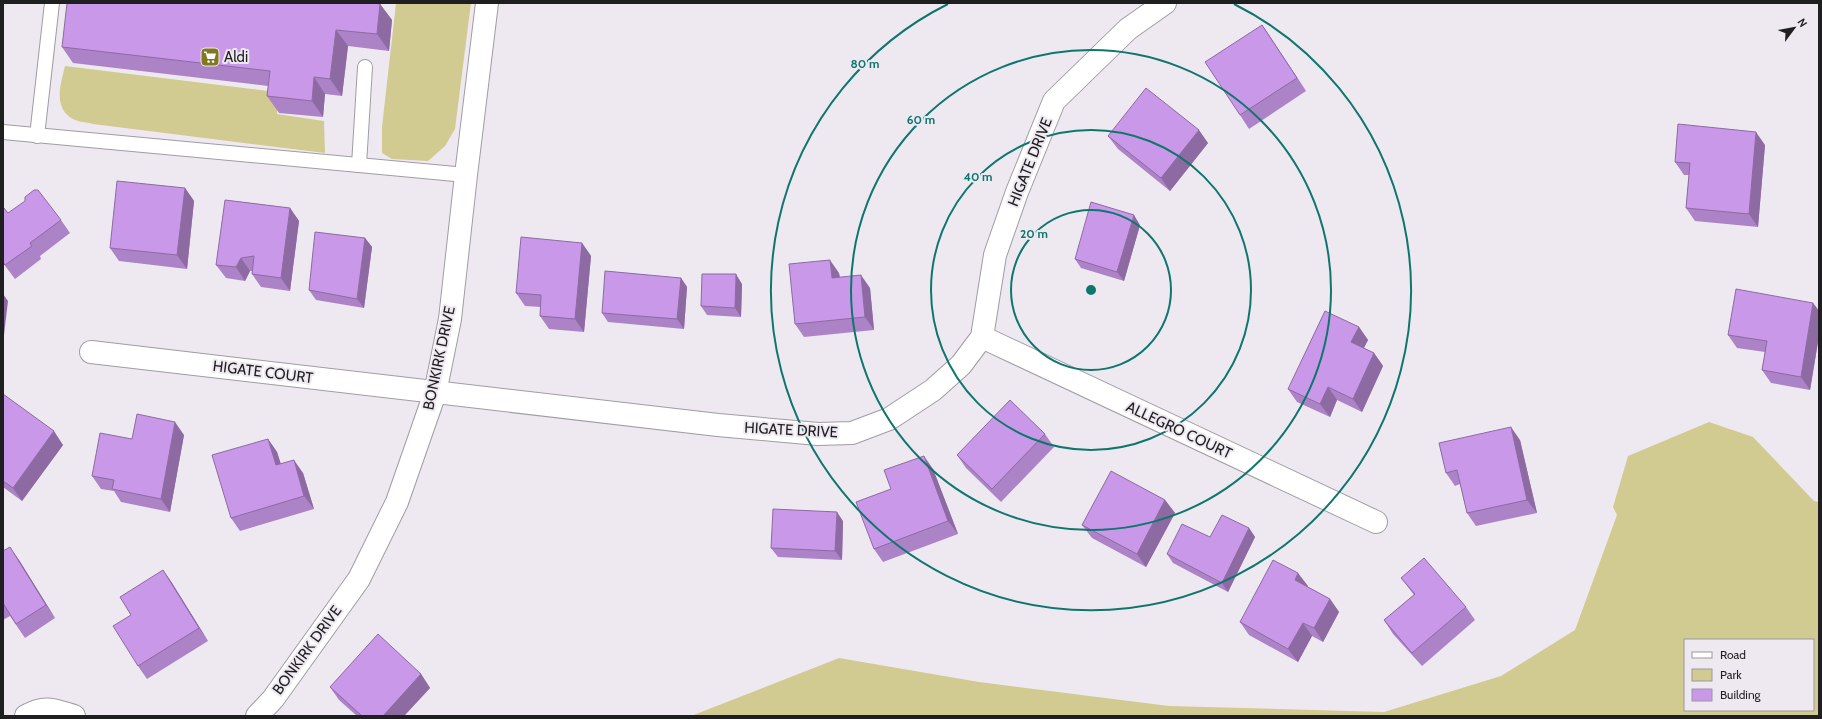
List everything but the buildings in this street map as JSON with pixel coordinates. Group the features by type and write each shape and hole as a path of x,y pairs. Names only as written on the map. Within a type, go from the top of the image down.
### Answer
{"street":[{"name":"BONKIRK DRIVE","path":"257,716 273,699 359,579 397,502 435,393 450,319 487,3"},
{"name":"HIGATE DRIVE","path":"435,393 718,425 818,434 852,433 889,419 934,390 961,365 982,337 995,255 1017,192 1054,101 1128,29 1165,3"},
{"name":"ALLEGRO COURT","path":"982,337 1376,522"},
{"name":"HIGATE COURT","path":"91,352 435,393"},
{"path":"26,716 34,711 45,708 74,716"}],"lane":[{"path":"37,136 52,3"},
{"path":"359,165 364,67"},
{"path":"3,132 466,175"}],"green space":[{"path":"396,3 471,3 455,129 445,146 428,161 392,159 382,153 382,127"},
{"path":"65,66 277,92 277,114 324,121 325,153 93,124 76,120 65,113 60,101 60,87"},
{"path":"1709,422 1753,437 1814,501 1819,502 1819,716 691,716 839,658 979,682 1169,706 1384,712 1501,676 1575,630 1617,515 1613,507 1628,456"}],"place":[{"name":"Aldi","path":"210,57"}]}
